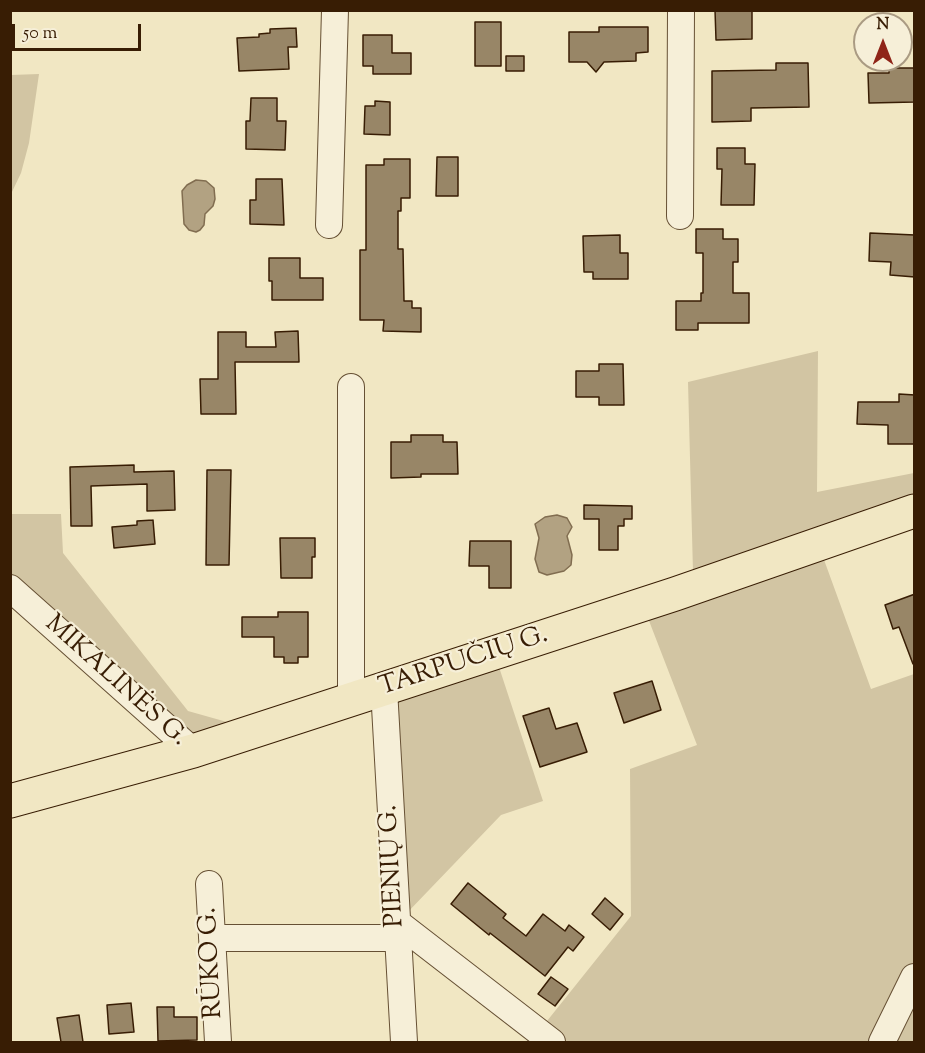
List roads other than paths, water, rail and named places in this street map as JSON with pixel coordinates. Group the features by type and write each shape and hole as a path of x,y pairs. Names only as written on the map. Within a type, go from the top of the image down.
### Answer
{"main road":[{"name":"TARPUČIŲ G.","path":"10,801 194,751 664,598 915,511"}],"street":[{"path":"329,225 335,10"},
{"path":"680,216 681,10"},
{"path":"351,387 351,700"},
{"name":"MIKALINĖS G.","path":"10,588 194,751"},
{"name":"PIENIŲ G.","path":"384,689 404,1042"},
{"name":"RŪKO G.","path":"209,884 218,1042"},
{"path":"212,938 398,930 552,1042"},
{"path":"882,1042 915,977"}]}
